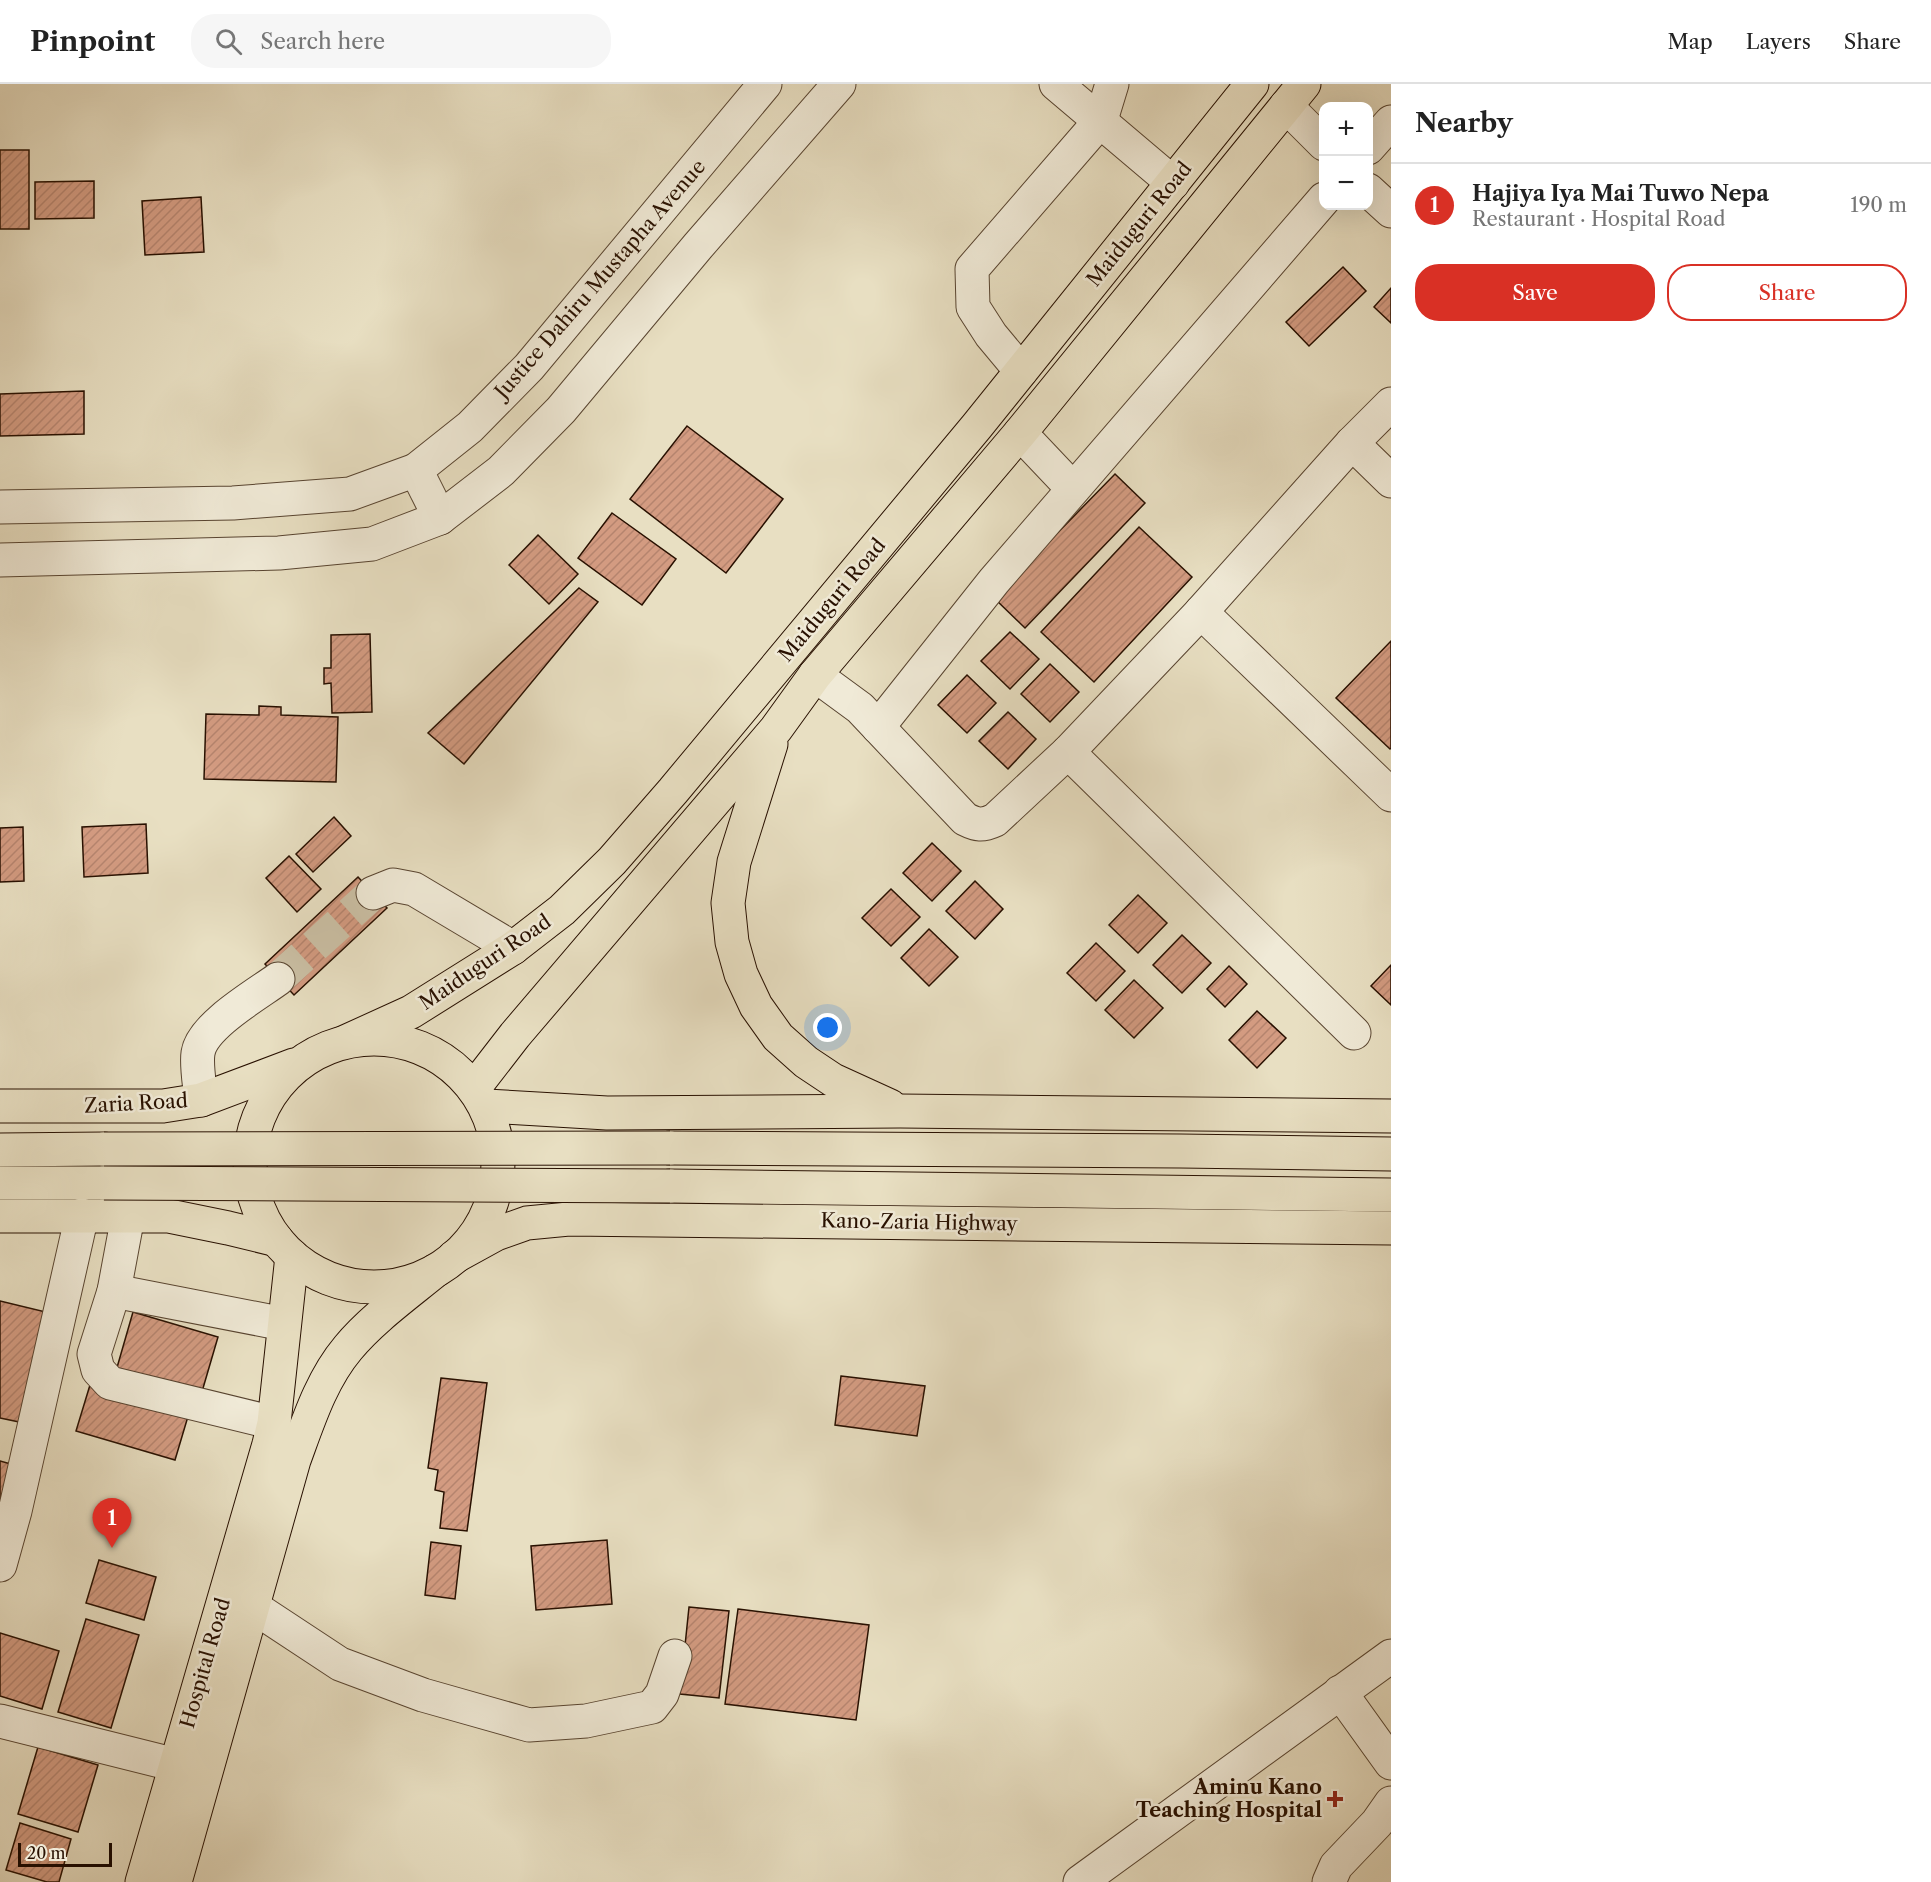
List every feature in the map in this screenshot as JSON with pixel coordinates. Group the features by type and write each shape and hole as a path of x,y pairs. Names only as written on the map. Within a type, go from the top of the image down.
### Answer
{"main road":[{"path":"1216,129 1220,84"},
{"name":"Maiduguri Road","path":"301,1063 411,1012 513,948 562,910 619,853 1021,371 1252,84"},
{"name":"Maiduguri Road","path":"480,1097 515,1035 776,729 815,675 1020,433 1295,95"},
{"path":"776,729 734,862 728,903 732,942 741,974 756,1006 778,1037 806,1062 833,1080 900,1111"},
{"path":"279,1443 319,1394 348,1348 477,1232 492,1203 498,1171 497,1138 480,1097 451,1064 419,1046 382,1038 345,1042"},
{"path":"279,1443 284,1324 284,1248 257,1206 250,1166 255,1127 273,1091 301,1063"},
{"name":"Zaria Road","path":"0,1106 163,1106 201,1100 301,1063"},
{"path":"480,1097 607,1113 900,1111 1391,1116"},
{"path":"0,1150 670,1148 1391,1154"},
{"path":"0,1183 670,1186 1391,1195"},
{"path":"0,1216 169,1216 228,1228 284,1248 326,1278 362,1286 400,1284 444,1264"},
{"name":"Kano-Zaria Highway","path":"444,1264 496,1234 526,1223 569,1219 1391,1228"},
{"name":"Hospital Road","path":"175,1882 252,1606 279,1443"},
{"name":"Hospital Road","path":"142,1882 176,1765 279,1443"}],"street":[{"name":"Justice Dahiru Mustapha Avenue","path":"0,507 233,503 350,494 416,470 470,427 529,367 765,84"},
{"path":"0,560 279,553 337,548 372,544 440,518 501,471 561,410 698,246 839,84"},
{"path":"1056,84 1173,183"},
{"path":"1021,371 991,335 972,307 972,269 1101,120 1112,84"},
{"path":"1295,95 1319,137"},
{"path":"1373,142 1391,122"},
{"path":"1373,195 1391,211"},
{"path":"878,728 994,581 1319,204"},
{"path":"815,675 860,708 965,819 983,825 994,820 1068,752 1201,612 1352,443 1391,404"},
{"path":"1020,433 1073,489"},
{"path":"1352,443 1391,481"},
{"path":"416,470 440,518"},
{"path":"1201,612 1391,795"},
{"path":"1068,752 1354,1033"},
{"path":"372,892 393,885 414,889 513,948"},
{"path":"201,1100 198,1052 209,1032 218,1022 278,979"},
{"path":"0,1565 15,1511 82,1215"},
{"path":"128,1216 114,1291 94,1354 98,1370 110,1383 279,1443"},
{"path":"114,1291 284,1324"},
{"path":"252,1606 340,1664 423,1695 529,1725 586,1721 652,1707 662,1694 675,1656"},
{"path":"1080,1882 1391,1656"},
{"path":"1340,1692 1391,1763"},
{"path":"0,1721 176,1765"},
{"path":"1329,1882 1336,1866 1386,1823"}],"building":[{"path":"0,150 29,150 29,229 0,229"},
{"path":"94,181 94,218 35,219 35,182"},
{"path":"201,197 204,252 145,255 142,201"},
{"path":"1343,267 1366,291 1309,346 1286,322"},
{"path":"1391,288 1391,323 1374,307"},
{"path":"84,391 84,434 0,436 0,394"},
{"path":"687,426 783,499 726,573 630,499"},
{"path":"1115,474 1145,503 1025,628 994,598"},
{"path":"612,513 676,559 642,605 578,558"},
{"path":"1139,527 1192,577 1094,682 1041,632"},
{"path":"538,535 578,574 549,604 509,565"},
{"path":"579,588 598,602 464,764 428,733"},
{"path":"1010,632 1039,659 1010,689 981,661"},
{"path":"370,634 372,712 332,713 331,683 324,684 324,668 331,668 331,635"},
{"path":"1391,641 1391,748 1390,749 1336,698"},
{"path":"1050,664 1079,692 1050,722 1021,694"},
{"path":"967,675 996,703 967,733 938,705"},
{"path":"259,706 281,707 281,715 338,717 336,782 204,779 206,714 259,715"},
{"path":"1008,712 1036,739 1008,769 979,741"},
{"path":"334,817 351,836 313,872 296,854"},
{"path":"146,824 148,873 84,877 82,827"},
{"path":"23,827 24,881 0,882 0,828"},
{"path":"932,843 961,871 932,901 903,873"},
{"path":"289,856 321,889 297,912 266,878"},
{"path":"358,877 387,908 294,995 265,964"},
{"path":"975,881 1003,909 975,939 946,911"},
{"path":"891,889 920,917 891,946 862,918"},
{"path":"1138,895 1167,923 1138,953 1109,925"},
{"path":"929,929 958,957 929,986 901,958"},
{"path":"1182,935 1211,963 1182,993 1153,965"},
{"path":"1096,943 1125,971 1096,1001 1067,973"},
{"path":"1391,965 1391,1005 1371,986"},
{"path":"1229,966 1247,984 1225,1007 1207,989"},
{"path":"1134,980 1163,1008 1134,1038 1105,1010"},
{"path":"1257,1011 1286,1038 1257,1068 1229,1040"},
{"path":"0,1301 54,1314 29,1424 0,1418"},
{"path":"133,1312 218,1337 201,1395 116,1371"},
{"path":"841,1376 925,1386 917,1436 835,1425"},
{"path":"441,1378 487,1383 467,1531 440,1528 444,1492 435,1490 438,1470 428,1468"},
{"path":"90,1385 189,1413 175,1460 76,1431"},
{"path":"0,1461 18,1466 0,1527"},
{"path":"607,1540 612,1604 536,1610 531,1546"},
{"path":"431,1542 461,1546 455,1599 425,1595"},
{"path":"99,1560 156,1577 144,1620 86,1603"},
{"path":"689,1607 729,1611 719,1698 680,1694"},
{"path":"738,1609 869,1625 856,1720 725,1704"},
{"path":"86,1619 139,1635 111,1728 58,1712"},
{"path":"0,1633 59,1651 42,1709 0,1696"},
{"path":"38,1747 98,1765 78,1832 18,1814"},
{"path":"20,1823 71,1839 59,1882 47,1882 6,1870"}],"tunnel":[{"path":"278,979 373,893"}],"place":[{"name":"Hajiya Iya Mai Tuwo Nepa","path":"112,1548"},
{"name":"Aminu Kano Teaching Hospital","path":"1335,1799"}]}
